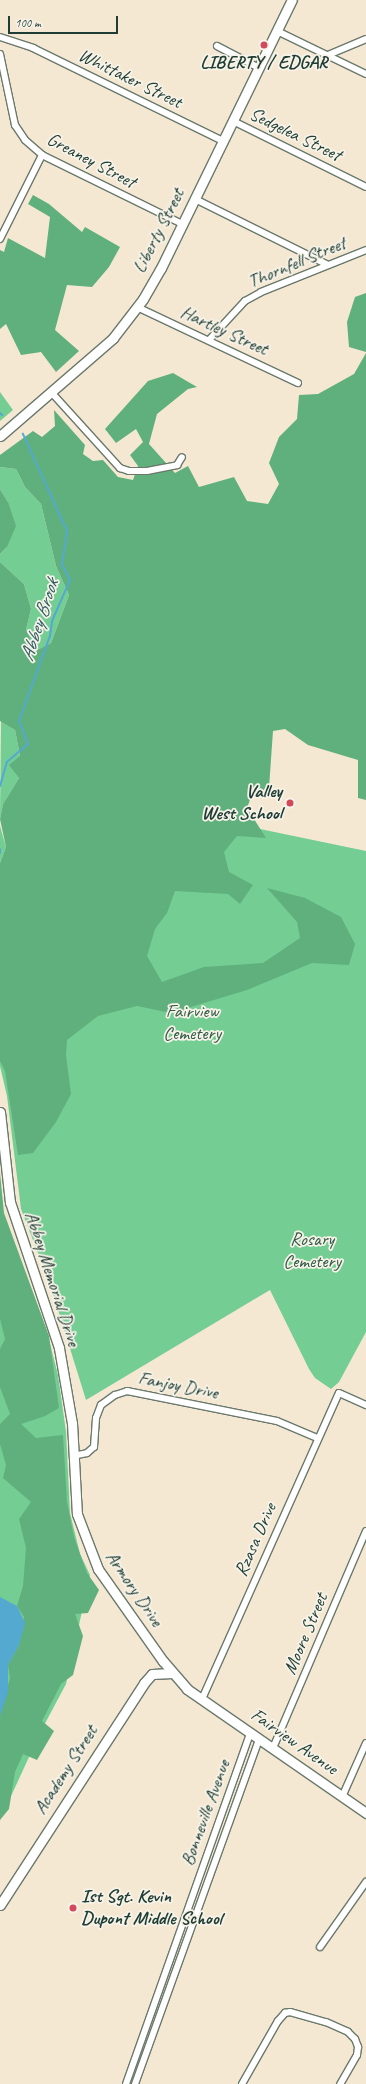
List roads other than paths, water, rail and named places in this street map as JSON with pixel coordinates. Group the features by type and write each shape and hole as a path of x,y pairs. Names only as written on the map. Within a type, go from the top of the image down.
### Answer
{"main road":[{"name":"Liberty Street","path":"0,436 113,338 137,306 153,282 292,0"},
{"name":"Abbey Memorial Drive","path":"0,1112 10,1202 59,1348 70,1405 73,1456"},
{"name":"Armory Drive","path":"73,1456 77,1514 91,1556 117,1600 172,1673 187,1689 202,1699"},
{"name":"Academy Street","path":"0,1905 144,1683 152,1674 172,1673"},
{"name":"Fairview Avenue","path":"202,1699 366,1813"}],"street":[{"path":"277,32 366,74"},
{"name":"Whittaker Street","path":"0,37 7,37 34,48 223,141"},
{"path":"328,55 366,39"},
{"path":"217,46 259,68"},
{"name":"Greaney Street","path":"0,54 15,125 24,140 42,155 182,224"},
{"name":"Sedgelea Street","path":"233,121 366,188"},
{"path":"0,238 42,155"},
{"path":"195,199 328,265"},
{"name":"Thornfell Street","path":"209,340 245,302 261,292 366,250"},
{"name":"Hartley Street","path":"137,306 298,383"},
{"path":"51,392 120,468 129,472 147,471 177,465 182,457"},
{"name":"Fanjoy Drive","path":"73,1456 88,1453 94,1447 96,1418 101,1405 115,1395 127,1391 277,1421 317,1438"},
{"name":"Rzasa Drive","path":"202,1699 317,1438 339,1393 366,1405"},
{"name":"Moore Street","path":"273,1748 366,1531"},
{"name":"Bonneville Avenue","path":"126,2084 250,1733"},
{"name":"Bonneville Avenue","path":"135,2084 259,1739"},
{"path":"342,1796 366,1743"},
{"path":"320,1947 366,1882"},
{"path":"242,2084 278,2021 285,2013 290,2012 332,2024 348,2032 355,2039 358,2047 357,2055 340,2084"}],"water":[{"path":"0,1597 17,1606 25,1623 19,1645 8,1665 8,1692 0,1716"}],"waterway":[{"name":"Abbey Brook","path":"0,786 7,762 28,744 19,721 50,636 52,621 70,580 62,564 67,531 23,434"}],"place":[{"name":"LIBERTY / EDGAR","path":"264,45"},
{"name":"Valley West School","path":"290,803"},
{"name":"Ist Sgt. Kevin Dupont Middle School","path":"73,1908"}],"park label":[{"name":"Fairview Cemetery","path":"192,1023"},
{"name":"Rosary Cemetery","path":"312,1251"}]}
